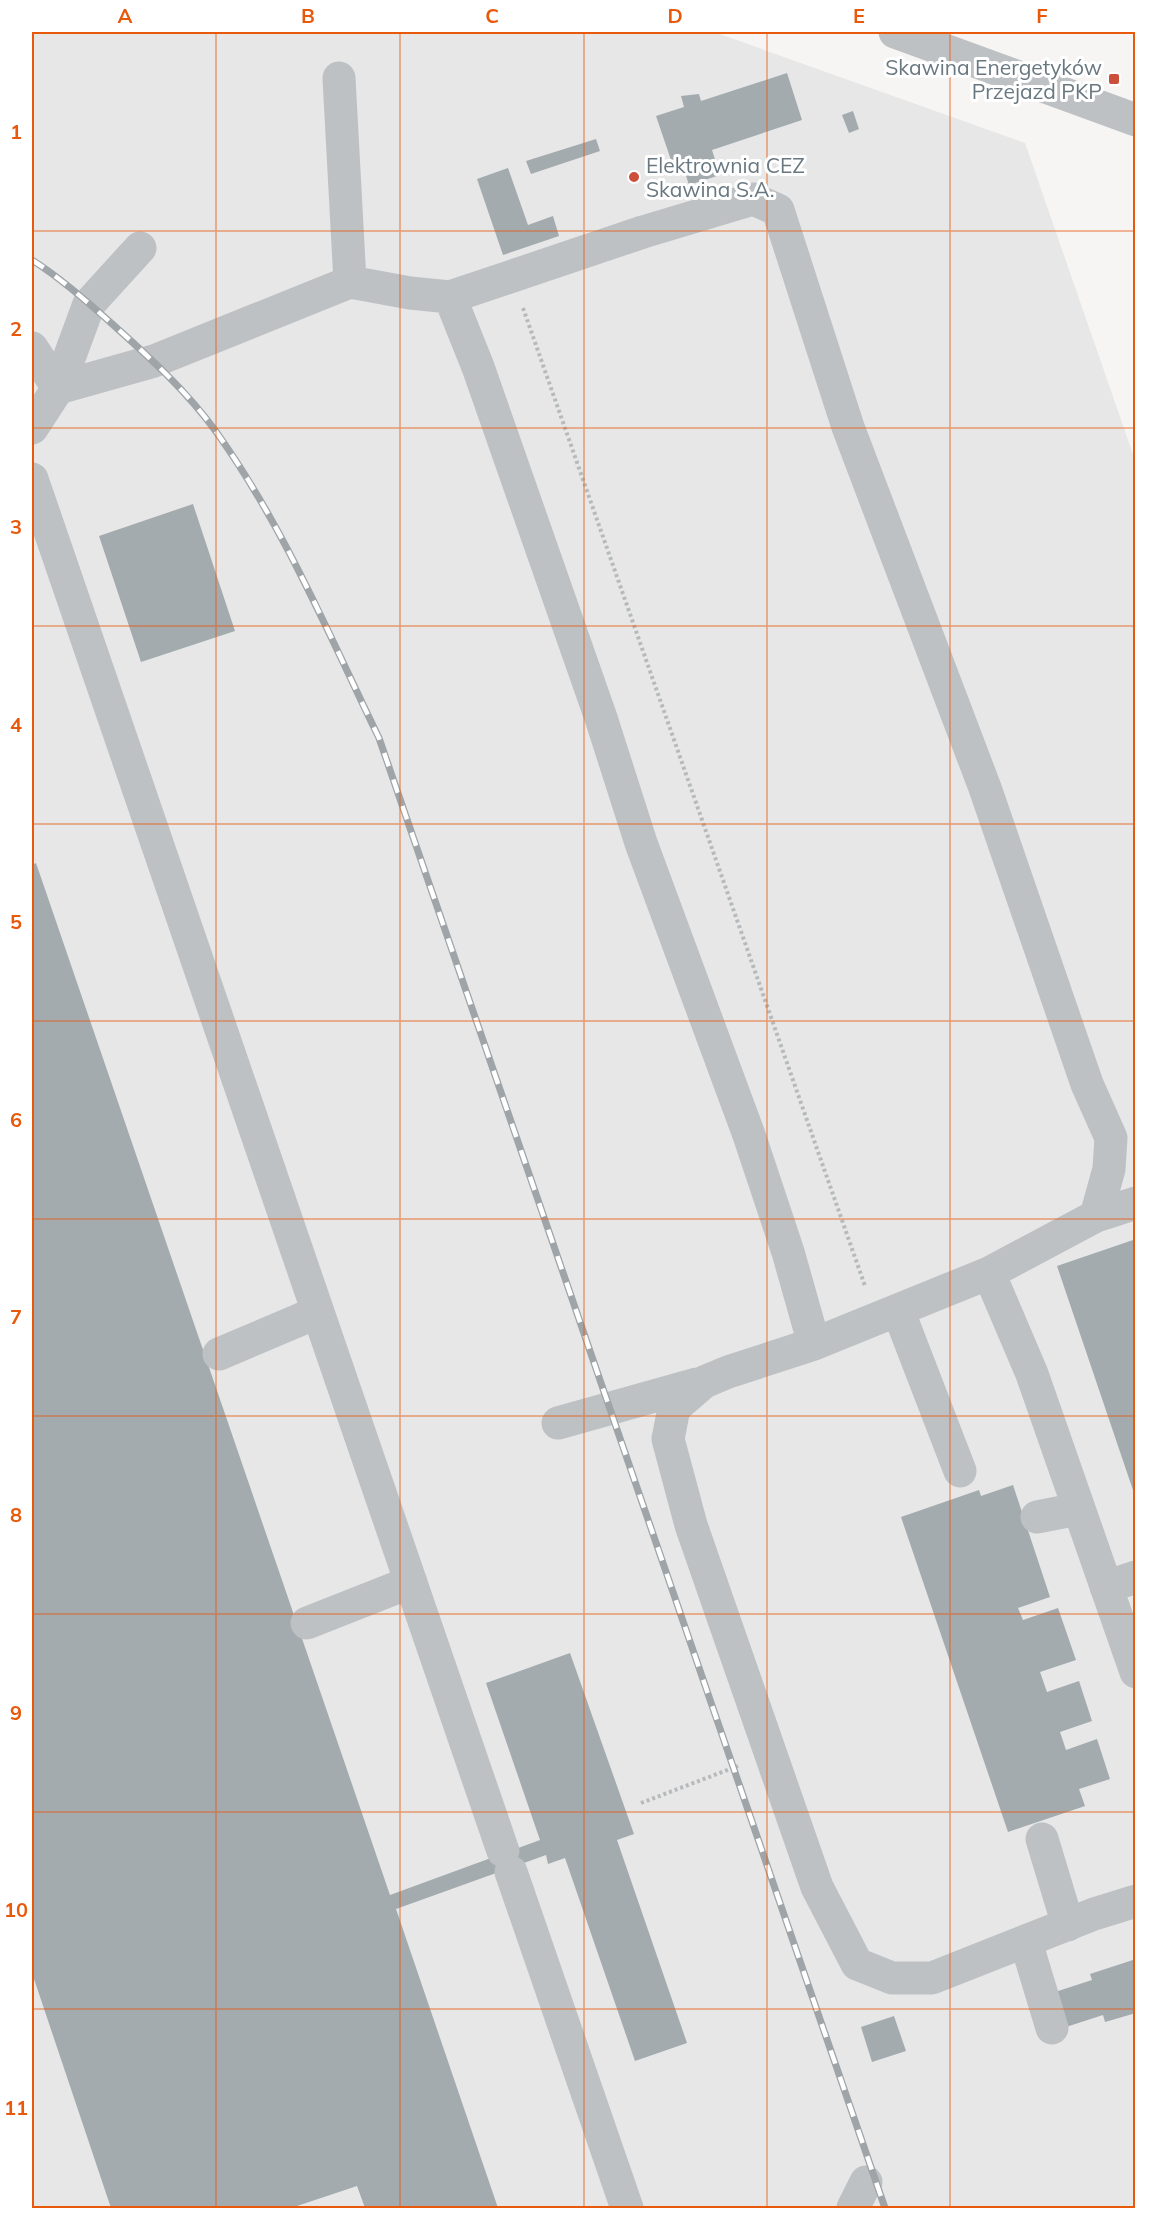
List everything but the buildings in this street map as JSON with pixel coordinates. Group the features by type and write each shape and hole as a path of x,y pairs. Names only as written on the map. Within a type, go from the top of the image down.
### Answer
{"street":[{"path":"895,32 1136,120"},
{"path":"339,78 350,282"},
{"path":"58,388 154,361 350,282 410,293 450,297 643,232 753,199 778,210 848,427 981,777 1087,1084 1111,1138 1109,1169 1096,1216"},
{"path":"32,428 58,388 89,304 140,248"},
{"path":"450,297 478,367 601,718 642,843 749,1135 788,1252 814,1344"},
{"path":"32,348 58,388"},
{"path":"32,479 42,547 318,1312 627,2208"},
{"path":"558,1422 704,1382 814,1344 989,1273 1096,1216 1136,1203"},
{"path":"989,1273 1032,1374 1078,1509 1121,1582 1136,1672"},
{"path":"219,1354 318,1312"},
{"path":"887,1314 960,1472"},
{"path":"704,1382 674,1408 668,1439 691,1525 771,1750 816,1887 857,1964 892,1978 932,1978 1136,1901"},
{"path":"1037,1517 1078,1509"},
{"path":"307,1623 411,1582"},
{"path":"1042,1839 1068,1925"},
{"path":"1026,1941 1052,2028"}],"path":[{"path":"512,276 887,1314"},
{"path":"641,1803 734,1768 771,1750"}],"shaded area":[{"path":"32,32 714,32 1025,143 1136,463 1135,2208 32,2208"}],"railway":[{"path":"32,260 72,289 139,348 180,388 217,433 264,506 285,544 379,738 885,2208"}],"place":[{"name":"Skawina Energetyków Przejazd PKP","path":"1114,79"},
{"name":"Elektrownia CEZ Skawina S.A.","path":"634,177"}]}
